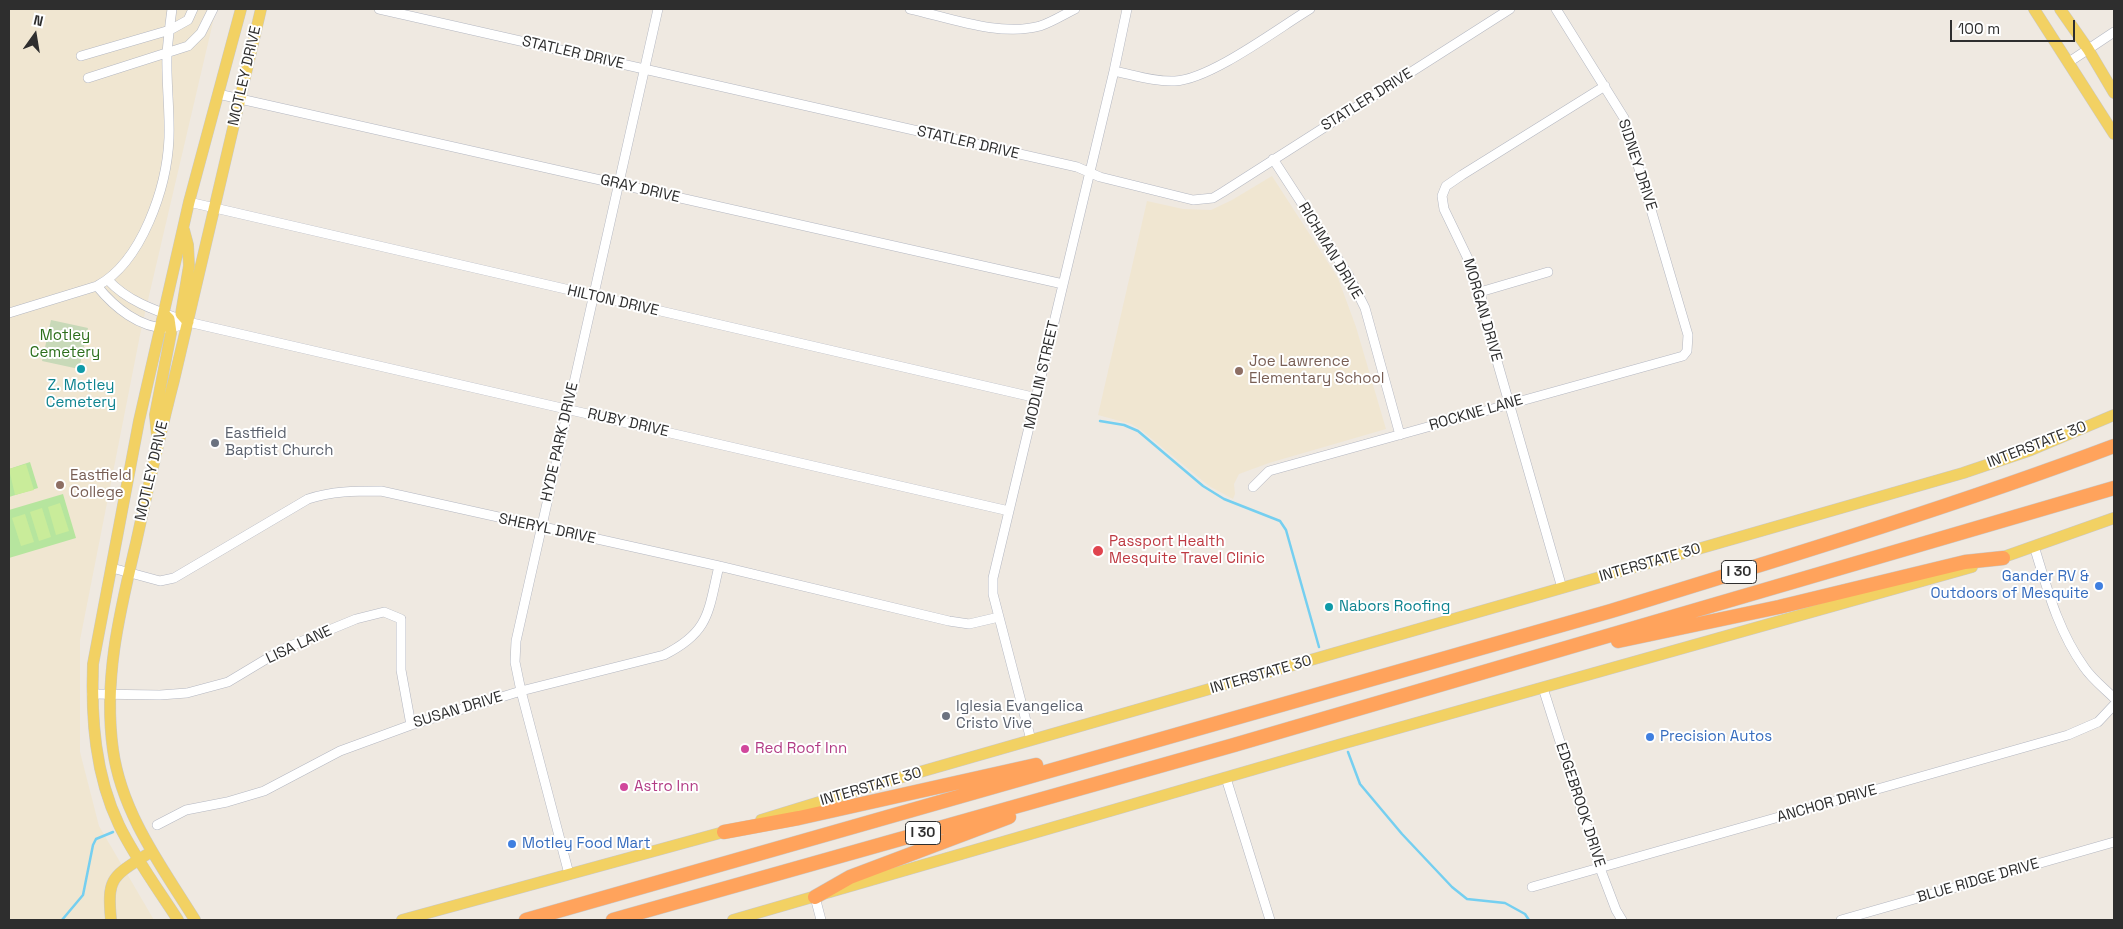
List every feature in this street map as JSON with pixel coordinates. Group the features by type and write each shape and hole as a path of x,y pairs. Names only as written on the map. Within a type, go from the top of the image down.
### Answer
{"highway":[{"name":"I 30","path":"526,920 1611,611 1959,502 2114,446"},
{"name":"I 30","path":"613,920 1540,656 2114,488"},
{"path":"1540,656 1641,637 1779,607 1964,562 2004,558"},
{"path":"724,832 860,805 1024,768 1111,752"},
{"path":"815,897 850,877 1091,785"}],"main road":[{"name":"MOTLEY DRIVE","path":"178,920 119,825 105,790 97,756 92,694 94,664 99,625 112,568 139,421 166,328 164,314 189,202 241,9"},
{"name":"MOTLEY DRIVE","path":"195,920 135,822 122,787 113,751 109,694 114,648 129,572 261,9"},
{"path":"2034,9 2114,134"},
{"path":"2060,9 2088,49 2114,93"},
{"path":"183,228 188,245 190,266 181,314 188,322"},
{"path":"158,442 155,415 166,328"},
{"name":"INTERSTATE 30","path":"402,920 724,832 869,787 1963,472 2031,450 2114,415"},
{"path":"733,920 1226,778 2004,558 2114,518"},
{"path":"111,920 109,891 113,879 152,851"}],"street":[{"path":"9,313 97,286 108,280 128,261 140,240 153,209 164,174 169,138 167,54 172,9"},
{"path":"81,56 170,30 188,20 193,9"},
{"path":"88,78 188,46 202,33 213,9"},
{"name":"STATLER DRIVE","path":"378,9 1067,165 1100,178 1182,198 1204,200 1223,192 1510,9"},
{"name":"HYDE PARK DRIVE","path":"569,874 521,691 515,662 516,641 658,9"},
{"path":"910,9 992,28 1011,29 1041,25 1075,9"},
{"name":"MODLIN STREET","path":"1031,740 993,594 993,578 1037,398 1127,9"},
{"path":"1114,70 1157,80 1176,81 1196,77 1219,66 1310,9"},
{"name":"SIDNEY DRIVE","path":"1556,9 1624,118 1688,335"},
{"path":"2069,62 2114,32"},
{"name":"MORGAN DRIVE","path":"1562,588 1510,403 1492,347 1480,292 1470,263 1444,209 1442,196 1446,186 1605,86"},
{"name":"GRAY DRIVE","path":"218,94 1062,284"},
{"name":"RICHMAN DRIVE","path":"1273,159 1349,276 1365,308 1400,435"},
{"name":"HILTON DRIVE","path":"189,202 1037,398"},
{"path":"1480,292 1548,272"},
{"name":"RUBY DRIVE","path":"108,280 116,289 150,308 188,322 1009,511"},
{"path":"97,286 110,302 126,315 166,328 188,322"},
{"name":"ROCKNE LANE","path":"1253,487 1270,471 1683,356 1687,351 1688,335"},
{"name":"SHERYL DRIVE","path":"112,568 160,581 174,578 308,499 326,493 353,490 381,491 540,528 719,566 950,621 969,624 999,617"},
{"path":"2034,546 2053,608 2073,650 2085,669 2114,698"},
{"name":"SUSAN DRIVE","path":"157,824 186,810 227,802 264,791 340,751 411,724 521,691 664,655 680,647 699,630 708,612 719,566"},
{"name":"LISA LANE","path":"92,694 160,695 187,693 228,682 282,649 356,619 384,612 401,619 401,670 411,724"},
{"name":"EDGEBROOK DRIVE","path":"1543,688 1600,868 1616,910 1622,920"},
{"name":"ANCHOR DRIVE","path":"1532,887 2068,735 2098,722 2114,705"},
{"path":"1226,778 1270,920"},
{"name":"BLUE RIDGE DRIVE","path":"1841,920 2114,842"},
{"path":"815,897 821,920"}],"shaded area":[{"name":"Eastfield College","path":"9,9 216,9 141,330 80,640 80,752 99,826 154,920 9,920"},
{"name":"Joe Lawrence Elementary School","path":"1272,176 1338,278 1356,327 1386,429 1269,463 1239,474 1234,484 1235,494 1233,499 1209,486 1141,430 1131,424 1098,415 1147,201 1183,209 1211,210"}],"green space":[{"name":"Motley Cemetery","path":"51,320 88,328 79,369 42,361"},
{"path":"30,462 38,488 9,497 9,469"},
{"path":"26,464 34,490 15,495 9,469"},
{"path":"63,494 76,538 9,558 9,510"},
{"path":"60,503 69,531 56,535 48,507"},
{"path":"42,508 51,537 39,541 30,512"},
{"path":"25,514 34,542 21,546 12,518"}],"waterway":[{"path":"1100,421 1124,425 1138,431 1203,486 1224,499 1280,521 1286,530 1319,647"},
{"path":"1348,752 1360,784 1402,834 1452,887 1467,899 1505,903 1525,914 1529,920"},
{"path":"62,920 83,895 93,845 96,839 113,832"}],"place":[{"name":"Z. Motley Cemetery","path":"81,369"},
{"name":"Joe Lawrence Elementary School","path":"1239,371"},
{"name":"Eastfield Baptist Church","path":"215,443"},
{"name":"Eastfield College","path":"60,485"},
{"name":"Passport Health Mesquite Travel Clinic","path":"1098,551"},
{"name":"Gander RV & Outdoors of Mesquite","path":"2099,586"},
{"name":"Nabors Roofing","path":"1329,607"},
{"name":"Iglesia Evangelica Cristo Vive","path":"946,716"},
{"name":"Precision Autos","path":"1650,737"},
{"name":"Red Roof Inn","path":"745,749"},
{"name":"Astro Inn","path":"624,787"},
{"name":"Motley Food Mart","path":"512,844"}]}
